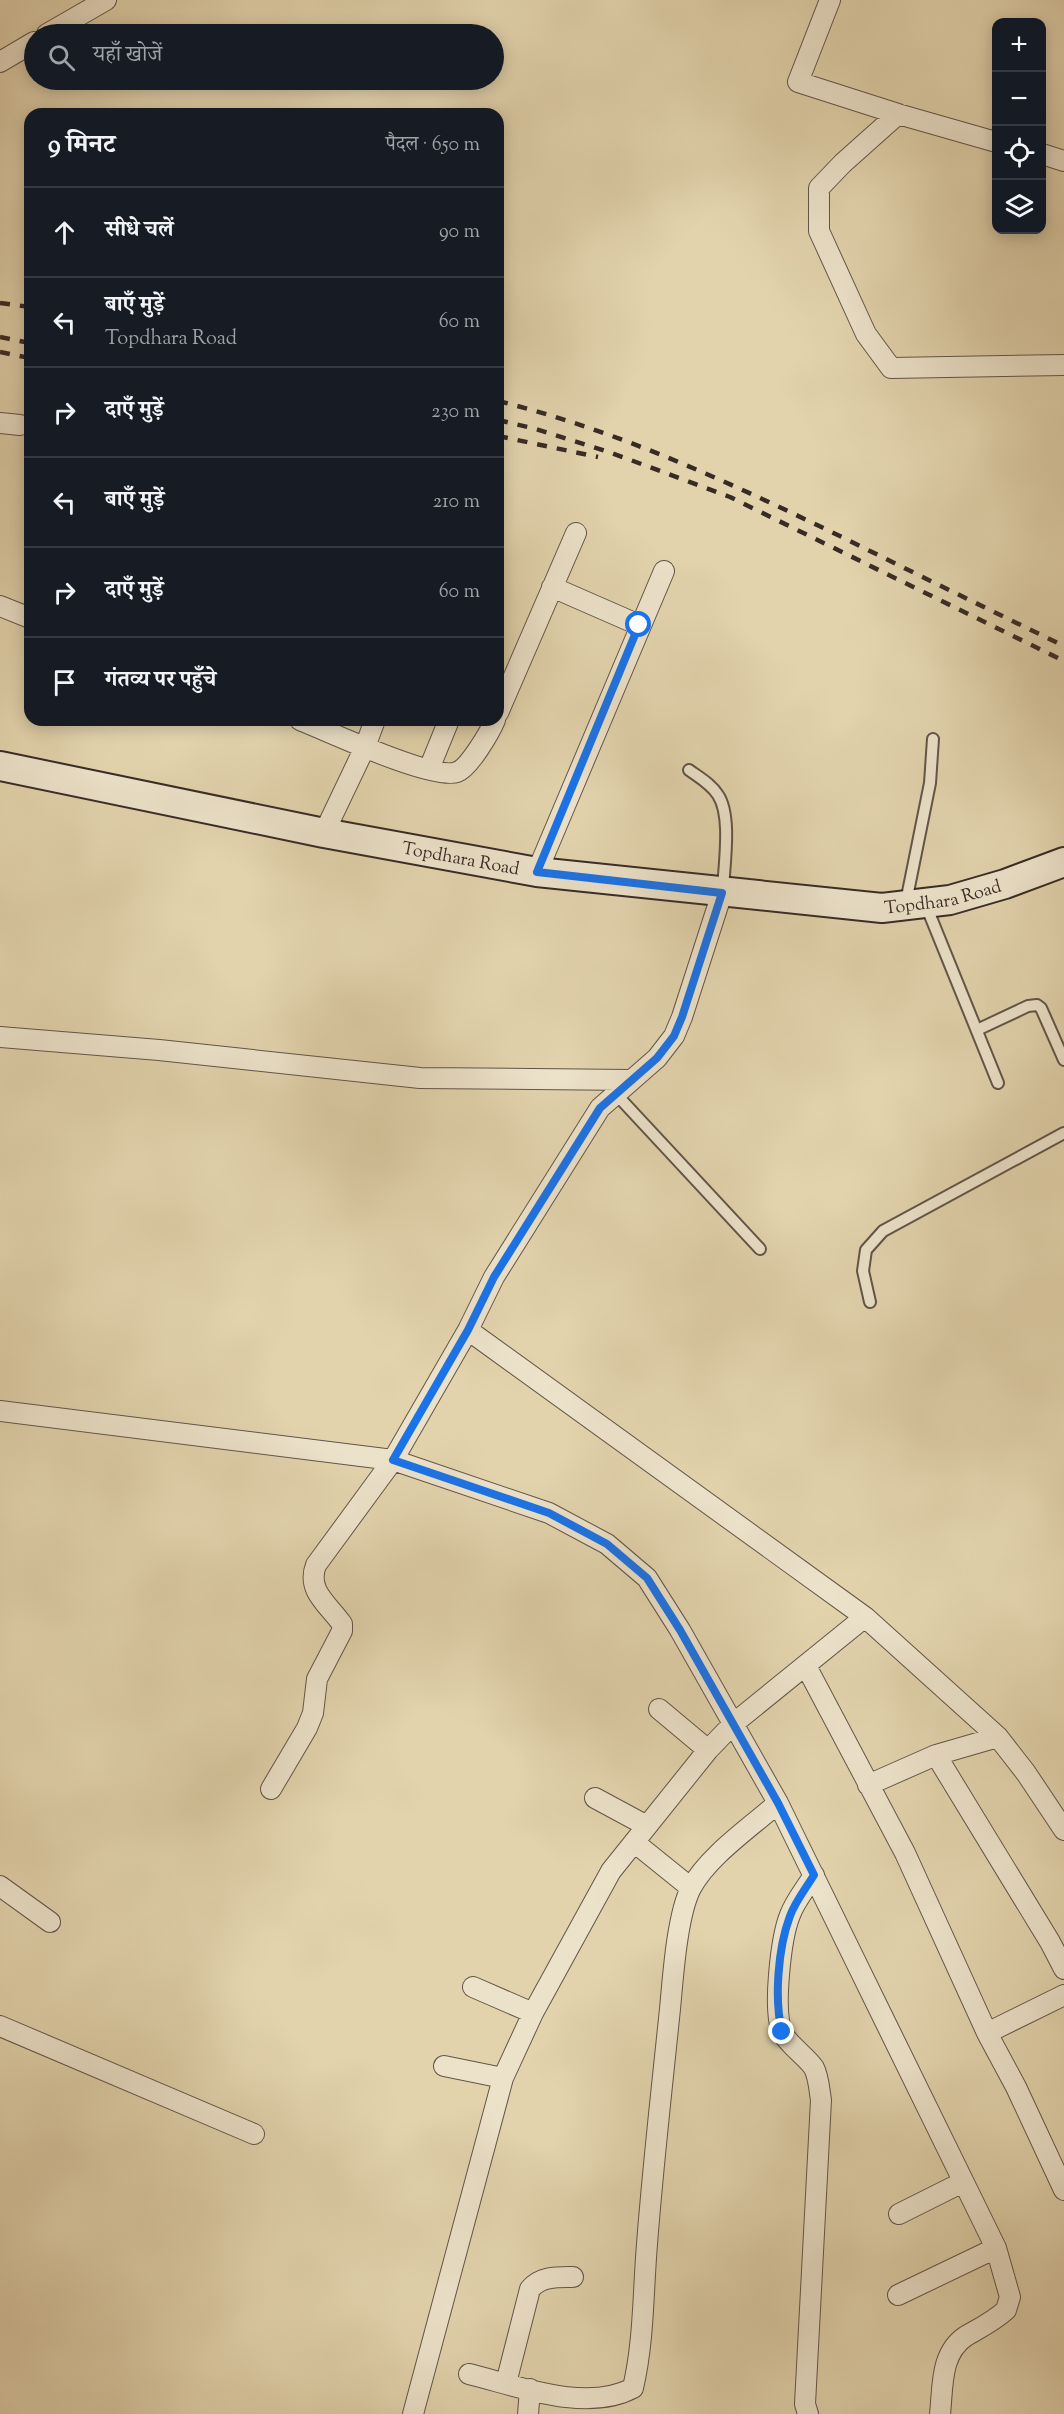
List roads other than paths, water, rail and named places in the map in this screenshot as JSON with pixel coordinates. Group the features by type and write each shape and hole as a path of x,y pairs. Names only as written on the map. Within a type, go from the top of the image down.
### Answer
{"street":[{"path":"64,24 106,0"},
{"path":"830,0 798,82 992,141"},
{"path":"0,62 24,48"},
{"path":"898,114 843,163 819,188 819,231 866,334 891,368 1064,365"},
{"path":"1046,156 1064,161"},
{"path":"0,423 20,425"},
{"path":"504,699 576,533"},
{"path":"537,872 639,625 664,571"},
{"path":"552,586 639,625"},
{"path":"0,606 24,616"},
{"path":"314,726 439,773 457,772 466,766 491,726"},
{"path":"324,833 373,726"},
{"path":"429,770 447,726"},
{"name":"Topdhara Road","path":"0,766 324,833 537,872 882,908 950,900 1005,884 1064,862"},
{"path":"271,1789 314,1713 317,1679 342,1631 342,1624 318,1595 314,1584 316,1565 393,1460 468,1330 494,1277 600,1108 657,1058 674,1036 722,893"},
{"path":"0,1037 159,1050 420,1078 631,1080"},
{"path":"468,1330 865,1617 998,1737 1026,1773 1064,1830"},
{"path":"0,1411 57,1420 393,1460 549,1513 607,1544 647,1578 680,1630 778,1803 996,2248 1010,2297 1006,2310 963,2338 951,2350 944,2369 940,2414"},
{"path":"413,2414 503,2078 533,2013 612,1871 708,1750 733,1724 865,1617"},
{"path":"806,1666 905,1852 987,2033 1016,2087 1064,2188"},
{"path":"659,1709 708,1750"},
{"path":"868,1785 936,1755 998,1737"},
{"path":"936,1755 1050,1942 1064,1969"},
{"path":"595,1798 647,1826"},
{"path":"469,2374 530,2389 590,2399 618,2396 633,2388 640,2358 647,2244 675,1964 684,1910 691,1888 713,1860 778,1803"},
{"path":"634,1842 691,1888"},
{"path":"808,2414 805,2404 821,2100 813,2066 782,2032 778,2017 778,1988 783,1939 790,1914 814,1875"},
{"path":"0,1886 50,1922"},
{"path":"472,1987 533,2013"},
{"path":"987,2033 1064,1995"},
{"path":"0,2026 254,2134"},
{"path":"444,2066 503,2078"},
{"path":"899,2214 963,2182"},
{"path":"898,2295 996,2248"},
{"path":"506,2383 530,2289 536,2282 545,2278 573,2277"},
{"path":"528,2414 530,2389"}],"lane":[{"path":"933,739 916,904 977,1030 998,1083"},
{"path":"689,770 708,783 720,796 726,823 722,893"},
{"path":"977,1030 1028,1006 1037,1005 1041,1008 1064,1060"},
{"path":"615,1094 760,1249"},
{"path":"870,1302 863,1271 866,1250 883,1231 1064,1133"}],"railway":[{"path":"0,303 24,306"},
{"path":"0,337 24,342"},
{"path":"0,352 24,357"},
{"path":"504,403 543,413 633,444 720,480 806,519 1064,646"},
{"path":"504,421 609,452 730,497 1064,661"},
{"path":"504,437 598,457"}]}
